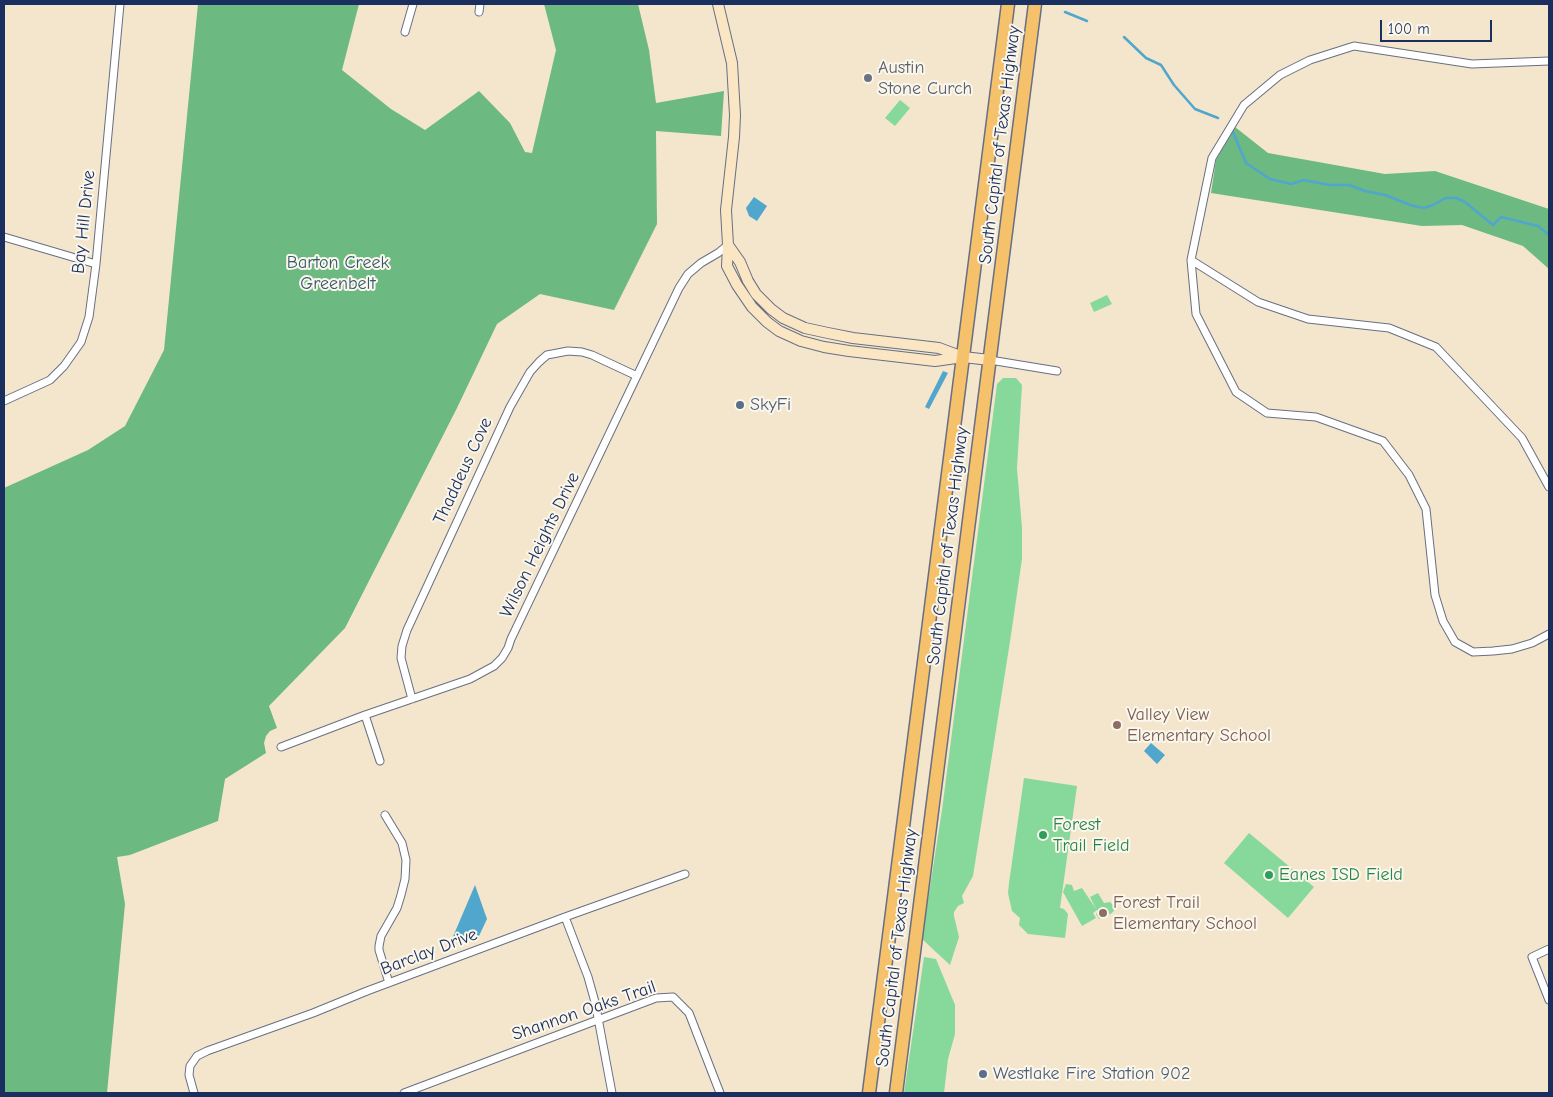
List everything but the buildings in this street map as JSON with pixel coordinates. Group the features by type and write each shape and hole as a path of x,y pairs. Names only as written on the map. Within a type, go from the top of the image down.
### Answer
{"highway":[{"name":"South Capital of Texas Highway","path":"869,1093 1008,4"},
{"name":"South Capital of Texas Highway","path":"896,1093 1035,4"}],"street":[{"name":"Bay Hill Drive","path":"4,401 50,380 64,366 81,342 89,317 96,264 120,4"},
{"path":"405,32 413,4"},
{"path":"479,12 480,4"},
{"path":"718,4 732,63 735,115 726,210 727,266 752,307 779,331 801,341 849,351 935,361 963,356 1057,371"},
{"path":"1549,61 1472,64 1354,46 1310,60 1280,75 1244,105 1212,158 1191,260 1196,314 1236,392 1267,413 1316,417 1383,441 1408,475 1426,509 1435,595 1443,620 1455,642 1473,652 1492,651 1512,649 1532,643 1549,634"},
{"path":"4,237 96,264"},
{"name":"Wilson Heights Drive","path":"281,747 365,715 470,680 494,666 508,648 679,288 688,274 728,245"},
{"path":"1191,260 1258,302 1308,319 1390,328 1436,347 1522,438 1549,487"},
{"name":"Thaddeus Cove","path":"412,699 401,658 402,646 407,630 510,407 530,372 547,356 568,350 592,355 637,376"},
{"path":"365,715 380,761"},
{"path":"385,815 402,843 406,860 405,879 397,908 381,936 378,946 390,983"},
{"name":"Barclay Drive","path":"194,1093 189,1075 190,1066 197,1056 685,874"},
{"path":"566,917 588,977 599,1020 612,1093"},
{"path":"1549,949 1532,957 1549,1000"},
{"name":"Shannon Oaks Trail","path":"404,1093 656,998 673,997 689,1013 720,1093"}],"green space":[{"name":"Barton Creek Greenbelt","path":"198,4 359,4 342,70 391,109 425,130 479,91 510,123 525,152 532,153 556,50 544,4 638,4 649,50 656,103 724,91 721,136 656,131 657,224 614,310 540,294 497,324 457,408 345,628 269,706 277,728 270,731 266,736 264,743 266,753 225,779 218,821 130,855 117,857 125,904 107,1093 4,1093 4,488 88,450 125,426 164,350"},
{"path":"900,100 910,108 895,126 885,118"},
{"path":"1235,127 1268,153 1385,174 1435,171 1549,209 1549,269 1523,246 1462,225 1422,226 1211,193 1216,160"},
{"path":"1107,295 1112,304 1094,312 1090,303"},
{"path":"1003,378 1016,378 1022,385 1017,468 1022,528 1022,559 973,876 962,896 964,903 958,906 954,912 959,937 950,965 922,939 942,810 997,384"},
{"name":"Forest Trail Field","path":"1024,778 1077,786 1060,908 1064,909 1068,914 1065,938 1028,934 1019,925 1020,918 1012,911 1008,893"},
{"name":"Eanes ISD Field","path":"1249,833 1314,887 1288,918 1224,863"},
{"path":"1066,884 1072,885 1074,891 1082,888 1096,909 1090,897 1098,893 1104,903 1110,902 1116,908 1112,913 1099,919 1096,914 1097,910 1093,913 1096,918 1082,926 1063,892"},
{"path":"924,957 936,959 955,1005 955,1034 948,1059 944,1093 904,1093"}],"water":[{"path":"754,197 767,206 757,221 749,216 746,208"},
{"path":"943,371 948,373 929,409 925,407"},
{"path":"1151,743 1165,755 1157,764 1144,751"},
{"path":"475,885 487,919 479,936 462,943 452,939"}],"waterway":[{"path":"1065,12 1087,21"},
{"path":"1124,37 1146,58 1161,65 1174,85 1195,109 1218,118"},
{"path":"1233,132 1246,163 1270,179 1291,184 1304,180 1329,185 1349,185 1424,208 1446,198 1456,198 1465,202 1493,225 1501,217 1538,226 1549,235"}],"place":[{"name":"Austin Stone Curch","path":"868,78"},
{"name":"SkyFi","path":"740,405"},
{"name":"Valley View Elementary School","path":"1117,725"},
{"name":"Forest Trail Field","path":"1043,835"},
{"name":"Eanes ISD Field","path":"1269,875"},
{"name":"Forest Trail Elementary School","path":"1103,913"},
{"name":"Westlake Fire Station 902","path":"983,1074"}]}
